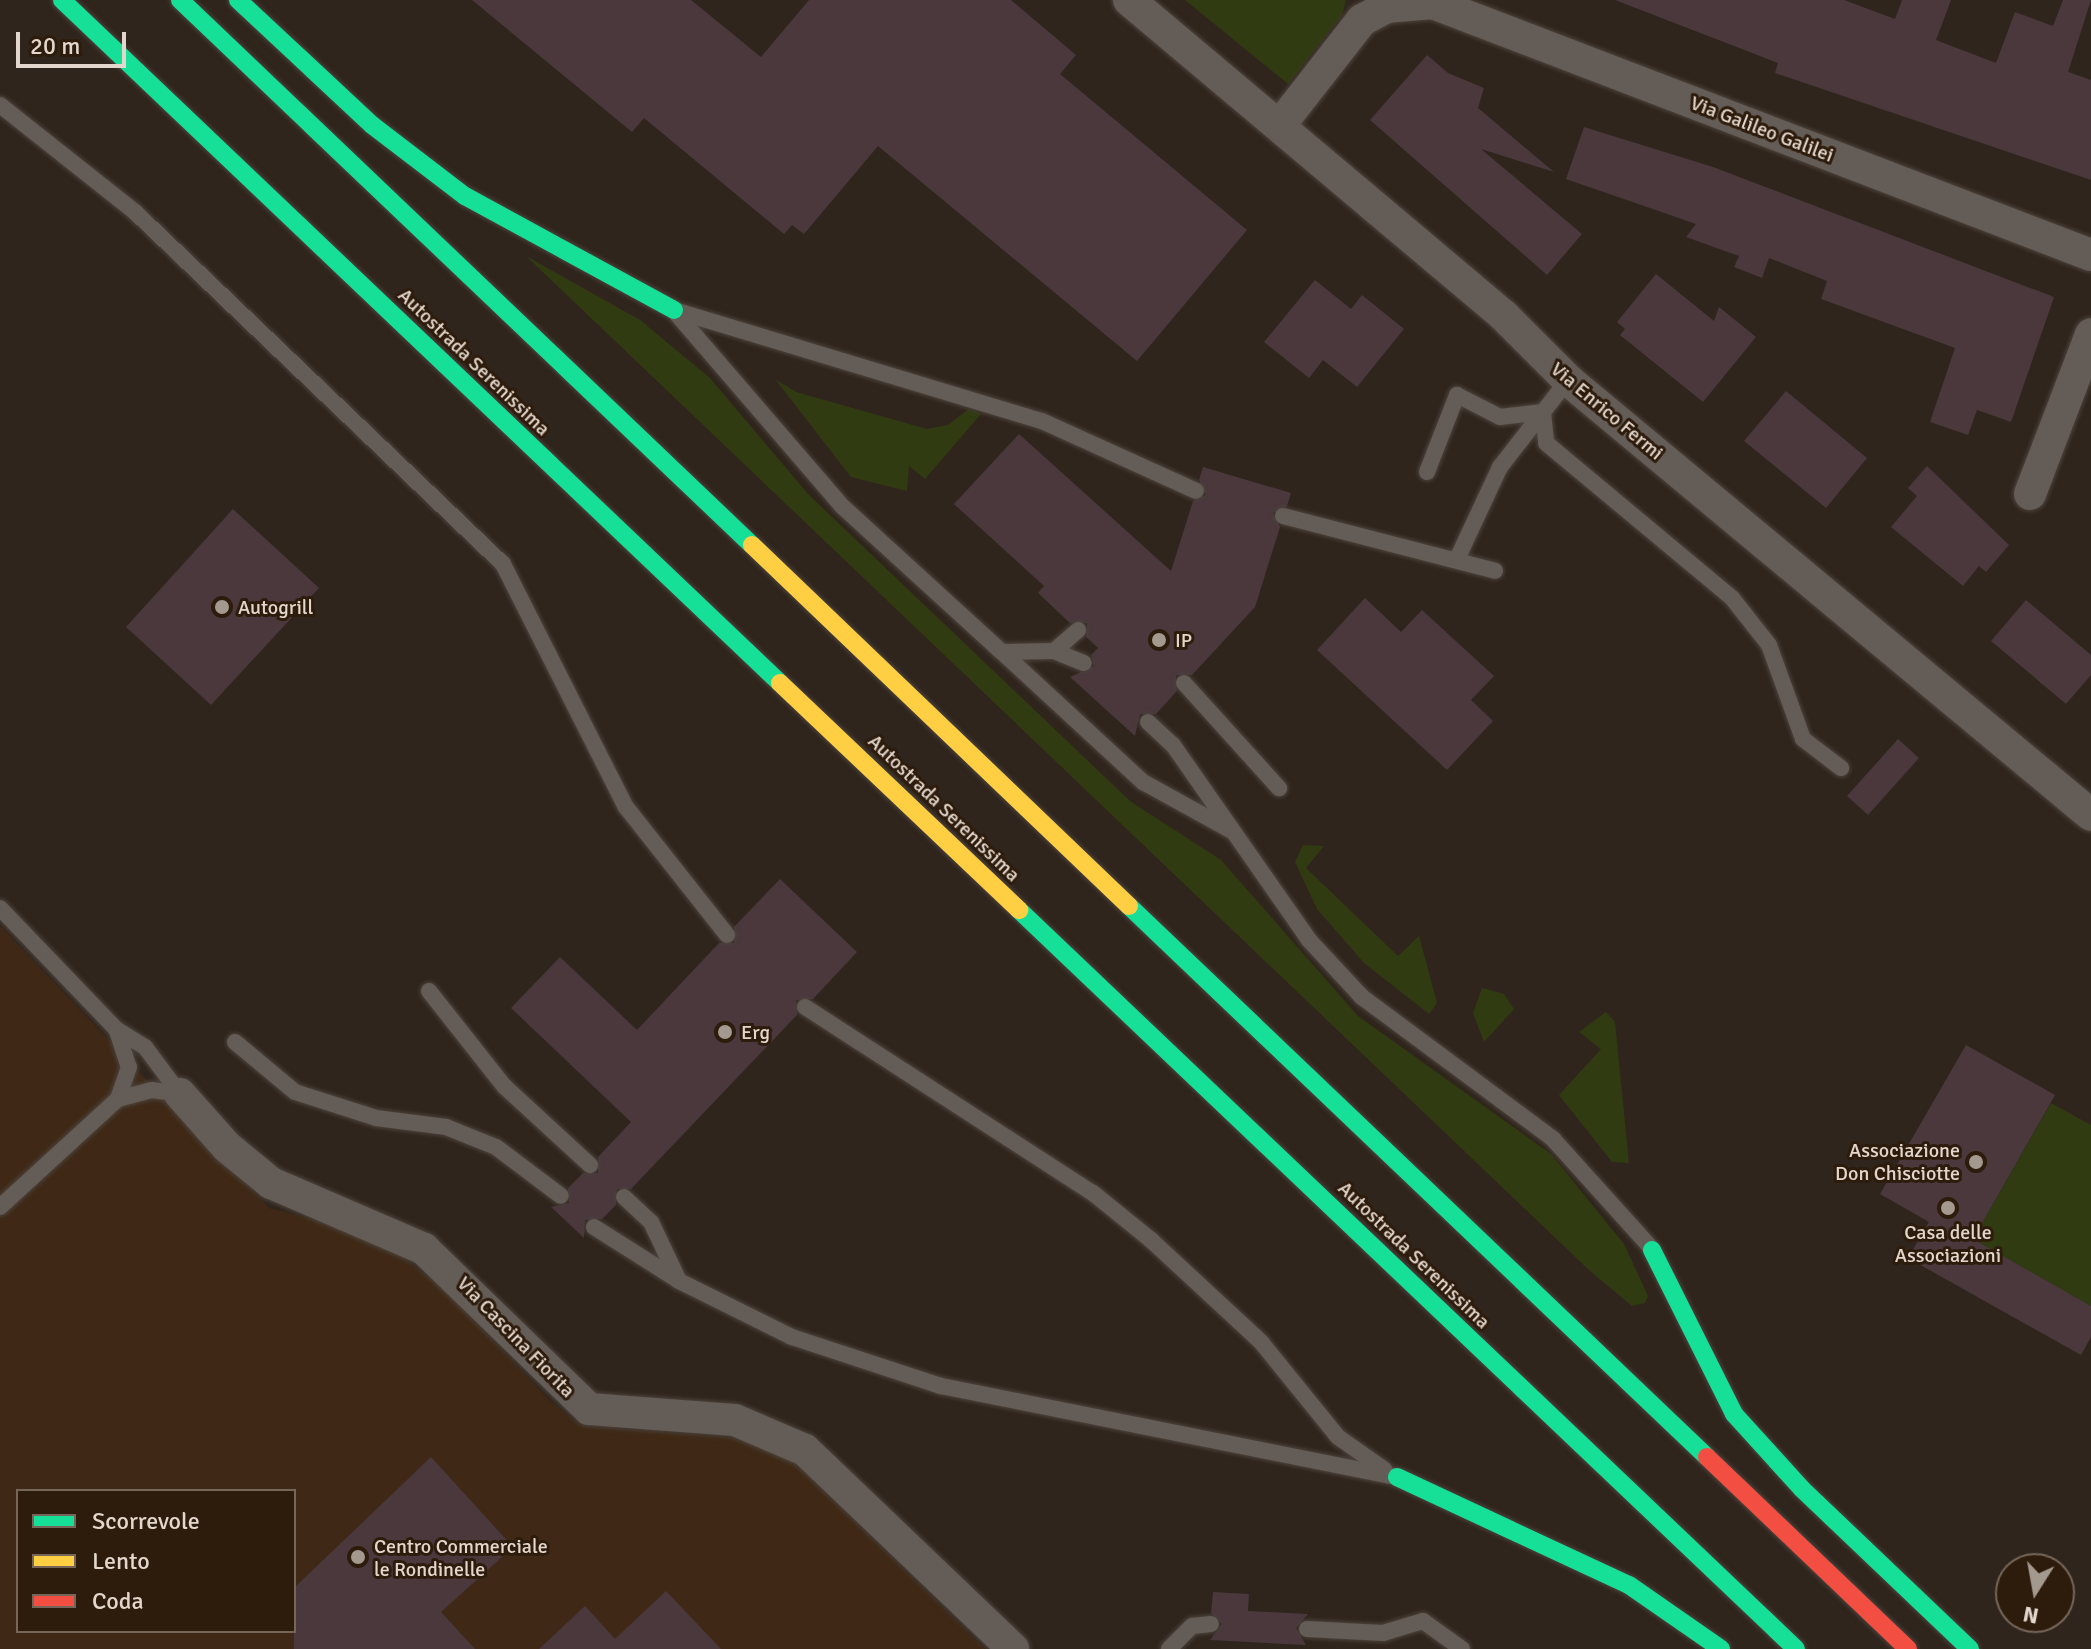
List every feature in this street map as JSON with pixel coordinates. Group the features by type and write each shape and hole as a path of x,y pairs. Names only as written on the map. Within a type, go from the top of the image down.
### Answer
{"highway":[{"name":"Autostrada Serenissima","path":"62,0 1796,1649"},
{"path":"180,0 1908,1649"},
{"path":"238,0 372,125 465,196 674,310"},
{"path":"1652,1250 1734,1414 1802,1489 1970,1649"},
{"path":"1397,1477 1629,1585 1721,1649"}],"street":[{"name":"Via Enrico Fermi","path":"1129,0 1504,316 1568,380 2091,815"},
{"name":"Via Galileo Galilei","path":"1280,125 1362,10 1429,2 1489,12 2091,255"},
{"path":"2030,494 2091,334"},
{"name":"Via Cascina Fiorita","path":"180,1094 227,1147 271,1183 393,1232 452,1271 589,1409 735,1420 805,1450 1013,1649"}],"lane":[{"path":"0,105 147,223 503,564 626,807 727,935"},
{"path":"674,310 1042,421 1196,491"},
{"path":"674,310 843,507 1143,782 1237,834"},
{"path":"1458,557 1500,467 1568,380"},
{"path":"1427,472 1457,395 1500,417 1543,412"},
{"path":"1543,412 1546,443 1732,598 1769,645 1803,739 1841,768"},
{"path":"1283,516 1458,557 1495,571"},
{"path":"1054,651 1078,630"},
{"path":"1002,652 1054,651 1084,663"},
{"path":"1184,683 1279,788"},
{"path":"1148,722 1173,745 1309,940 1362,997 1553,1139 1652,1250"},
{"path":"0,908 116,1029 145,1047 180,1094"},
{"path":"429,991 504,1086 590,1165"},
{"path":"805,1007 1093,1193 1261,1342 1355,1452 1397,1477"},
{"path":"116,1029 129,1067 118,1099"},
{"path":"235,1042 295,1092 376,1118 459,1132 496,1147 561,1196"},
{"path":"0,1207 118,1099 152,1090 180,1094"},
{"path":"624,1197 651,1222 679,1281"},
{"path":"594,1227 679,1281 792,1337 941,1386 1397,1477"},
{"path":"1307,1629 1383,1633 1423,1621 1462,1649"},
{"path":"1169,1649 1192,1626 1211,1624"}],"shaded area":[{"path":"0,926 269,1208 355,1230 390,1247 447,1292 548,1399 580,1425 747,1439 770,1446 799,1467 985,1649 0,1649"}],"green space":[{"path":"1185,0 1346,0 1342,15 1288,84"},
{"path":"526,256 640,320 710,378 808,494 1130,801 1221,860 1358,1016 1551,1154 1624,1244 1648,1296 1645,1303 1632,1306 1590,1271"},
{"path":"775,379 796,392 927,429 948,425 969,409 981,414 925,479 909,466 907,491 851,477"},
{"path":"1303,845 1324,846 1306,868 1398,956 1419,936 1437,1003 1429,1014 1364,963 1317,909 1295,862"},
{"path":"1482,988 1504,994 1514,1009 1484,1042 1473,1013"},
{"path":"1606,1012 1615,1022 1629,1163 1612,1162 1559,1095 1601,1049 1579,1032"},
{"path":"2051,1103 2091,1125 2091,1306 1973,1239"}],"building":[{"path":"472,0 691,0 761,57 809,0 1011,0 1076,55 1060,74 1247,230 1137,361 878,146 804,234 792,225 784,234 644,118 632,132"},
{"path":"1615,0 1844,0 1895,19 1902,0 1951,0 1936,40 1996,63 2015,12 2053,26 2063,0 2091,0 2068,72 2091,80 2091,180 1775,73 1778,63"},
{"path":"1427,55 1448,73 1484,88 1478,108 1554,172 1481,149 1582,234 1547,275 1370,120"},
{"path":"1584,127 1713,167 2054,297 2011,422 1977,410 1968,435 1930,422 1955,348 1821,299 1827,281 1769,258 1762,278 1734,267 1739,256 1686,237 1696,224 1566,179"},
{"path":"1656,274 1714,321 1719,307 1756,337 1703,402 1620,335 1625,329 1617,322"},
{"path":"1315,280 1351,309 1362,295 1404,329 1357,387 1323,360 1309,378 1264,342"},
{"path":"1786,391 1867,458 1826,508 1744,441"},
{"path":"1019,434 1171,571 1193,501 1206,495 1199,480 1203,467 1291,493 1287,506 1273,513 1280,527 1255,607 1192,675 1176,675 1177,691 1156,714 1140,714 1135,736 1070,677 1094,666 1091,655 1098,648 1086,637 1087,623 1070,623 1038,593 1044,586 954,504"},
{"path":"1927,466 2009,545 1986,572 1979,566 1963,586 1891,527 1917,496 1908,488"},
{"name":"Autogrill","path":"233,509 319,588 211,705 126,627"},
{"path":"1365,598 1401,632 1422,610 1494,676 1471,700 1493,721 1447,770 1317,650"},
{"path":"2026,600 2091,655 2091,675 2066,704 1991,641"},
{"path":"1898,739 1919,758 1868,815 1847,796"},
{"path":"780,879 857,952 813,999 796,1000 797,1015 631,1189 617,1189 616,1205 602,1219 585,1220 584,1238 551,1207 569,1203 568,1188 583,1173 598,1173 598,1157 631,1122 511,1008 560,957 637,1030 719,943 734,943 734,927"},
{"name":"Casa delle Associazioni","path":"1966,1045 2055,1095 1973,1239 2091,1306 2091,1337 2081,1355 1908,1258 1929,1222 1880,1194"},
{"path":"431,1457 513,1547 441,1612 475,1649 294,1649 296,1586"},
{"name":"Centro Commerciale le Rondinelle","path":"666,1591 721,1649 539,1649 585,1606 615,1639"},
{"path":"1213,1592 1249,1594 1248,1611 1308,1614 1296,1628 1306,1645 1210,1640 1222,1624 1211,1613"}],"traffic: fast":[{"path":"62,0 780,683"},
{"path":"180,0 752,545"},
{"path":"238,0 372,125 465,196 674,310"},
{"path":"1129,906 1707,1457"},
{"path":"1019,910 1796,1649"},
{"path":"1652,1250 1734,1414 1802,1489 1970,1649"},
{"path":"1397,1477 1629,1585 1721,1649"}],"traffic: slow":[{"path":"752,545 1129,906"},
{"path":"780,683 1019,910"}],"traffic: jam":[{"path":"1707,1457 1908,1649"}],"place":[{"name":"Autogrill","path":"222,607"},
{"name":"IP","path":"1159,640"},
{"name":"Erg","path":"725,1032"},
{"name":"Associazione Don Chisciotte","path":"1976,1162"},
{"name":"Casa delle Associazioni","path":"1948,1208"},
{"name":"Centro Commerciale le Rondinelle","path":"358,1557"}]}
